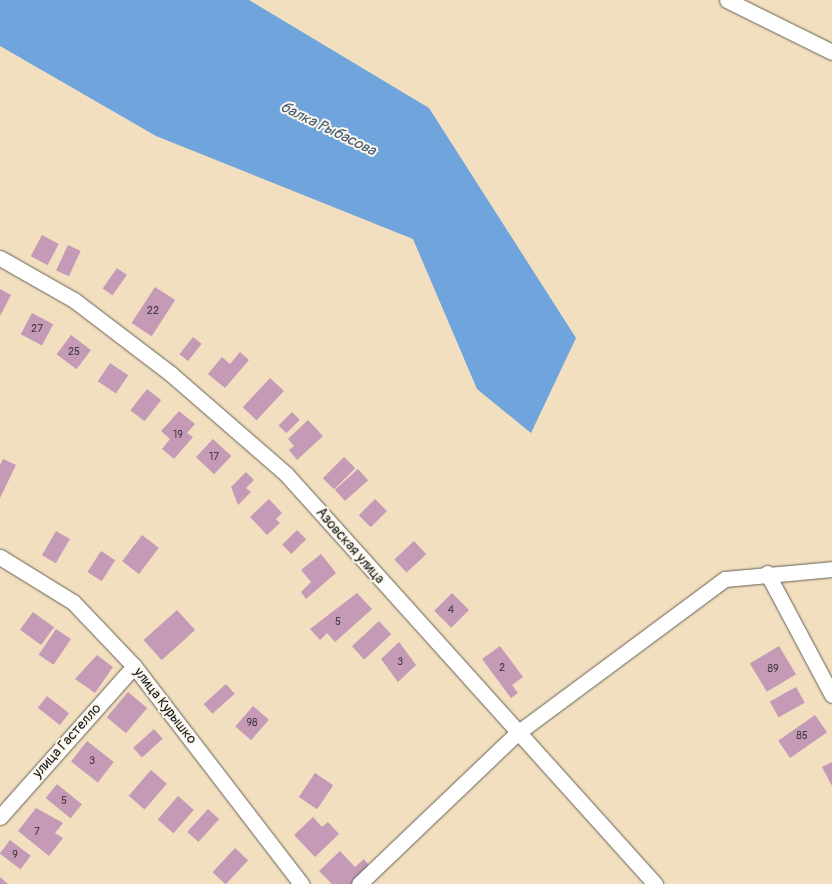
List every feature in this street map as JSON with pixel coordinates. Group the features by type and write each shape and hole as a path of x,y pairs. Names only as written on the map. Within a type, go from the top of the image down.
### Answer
{"street":[{"path":"727,0 832,52"},
{"name":"Азовская улица","path":"0,258 74,300 172,374 286,474 516,734 655,884"},
{"name":"улица Курышко","path":"0,557 73,602 134,666 301,884"},
{"path":"358,884 516,734 725,579 832,569"},
{"path":"767,574 832,695"},
{"name":"улица Гастелло","path":"0,816 134,666"}],"water":[{"name":"балка Рыбасова","path":"0,0 249,0 429,108 576,338 531,433 477,389 413,239 156,136 0,46"}],"building":[{"path":"42,235 59,244 48,265 31,256"},
{"path":"68,245 81,251 69,276 56,270"},
{"path":"117,268 127,275 112,295 103,288"},
{"path":"155,287 175,300 152,336 132,323"},
{"path":"0,289 11,295 0,316"},
{"path":"32,313 53,324 42,345 21,334"},
{"path":"71,335 91,350 77,369 57,354"},
{"path":"193,337 202,344 188,361 179,354"},
{"path":"240,352 249,360 225,388 208,374 222,357 230,364"},
{"path":"110,363 128,375 116,394 98,381"},
{"path":"270,378 284,391 257,420 243,407"},
{"path":"147,389 161,400 145,421 130,410"},
{"path":"179,411 195,424 187,433 193,437 174,459 162,449 170,439 161,431"},
{"path":"292,412 300,420 286,433 279,425"},
{"path":"308,420 323,436 297,460 289,450 294,446 288,439"},
{"path":"213,439 231,456 214,474 196,457"},
{"path":"344,457 355,468 334,490 323,478"},
{"path":"3,459 16,465 0,498 0,465"},
{"path":"358,469 368,480 345,501 335,490"},
{"path":"246,472 254,480 246,488 251,492 238,505 231,487"},
{"path":"269,499 282,513 276,519 280,523 267,535 250,517"},
{"path":"375,499 387,511 371,527 359,515"},
{"path":"297,530 306,539 291,554 282,545"},
{"path":"56,531 70,539 56,563 42,555"},
{"path":"142,535 159,548 139,574 122,561"},
{"path":"414,541 426,554 407,573 394,559"},
{"path":"101,551 115,560 102,581 87,572"},
{"path":"321,554 336,573 306,599 301,592 311,582 301,570"},
{"path":"357,593 372,609 335,642 327,633 320,640 310,629"},
{"path":"452,593 469,610 451,628 434,611"},
{"path":"177,610 195,630 162,660 144,640"},
{"path":"33,612 54,627 41,645 20,630"},
{"path":"379,621 391,634 364,659 352,646"},
{"path":"56,629 71,639 54,665 39,655"},
{"path":"399,642 416,665 398,682 381,659"},
{"path":"500,646 523,677 512,685 518,693 511,698 482,659"},
{"path":"779,646 796,674 767,692 750,664"},
{"path":"97,655 113,667 95,693 75,679"},
{"path":"226,684 235,694 212,714 204,704"},
{"path":"796,687 805,703 778,717 770,702"},
{"path":"128,692 147,708 126,733 107,717"},
{"path":"47,696 69,713 60,725 38,708"},
{"path":"253,706 269,720 251,740 235,726"},
{"path":"815,715 827,732 790,758 778,741"},
{"path":"154,729 163,739 142,757 133,748"},
{"path":"87,741 114,762 98,782 71,761"},
{"path":"832,762 832,786 822,767"},
{"path":"151,770 167,784 145,809 129,796"},
{"path":"315,773 333,785 317,809 299,797"},
{"path":"57,784 82,804 71,818 46,798"},
{"path":"178,796 194,810 174,833 158,819"},
{"path":"36,808 63,823 55,833 63,838 49,856 18,831"},
{"path":"208,809 219,819 198,842 187,832"},
{"path":"313,817 322,827 328,822 339,834 315,857 294,835"},
{"path":"10,840 31,856 21,869 0,854"},
{"path":"235,848 248,860 226,884 212,872"},
{"path":"340,851 355,867 364,859 371,868 353,884 332,884 319,871"},
{"path":"0,877 8,884 0,884"}]}
